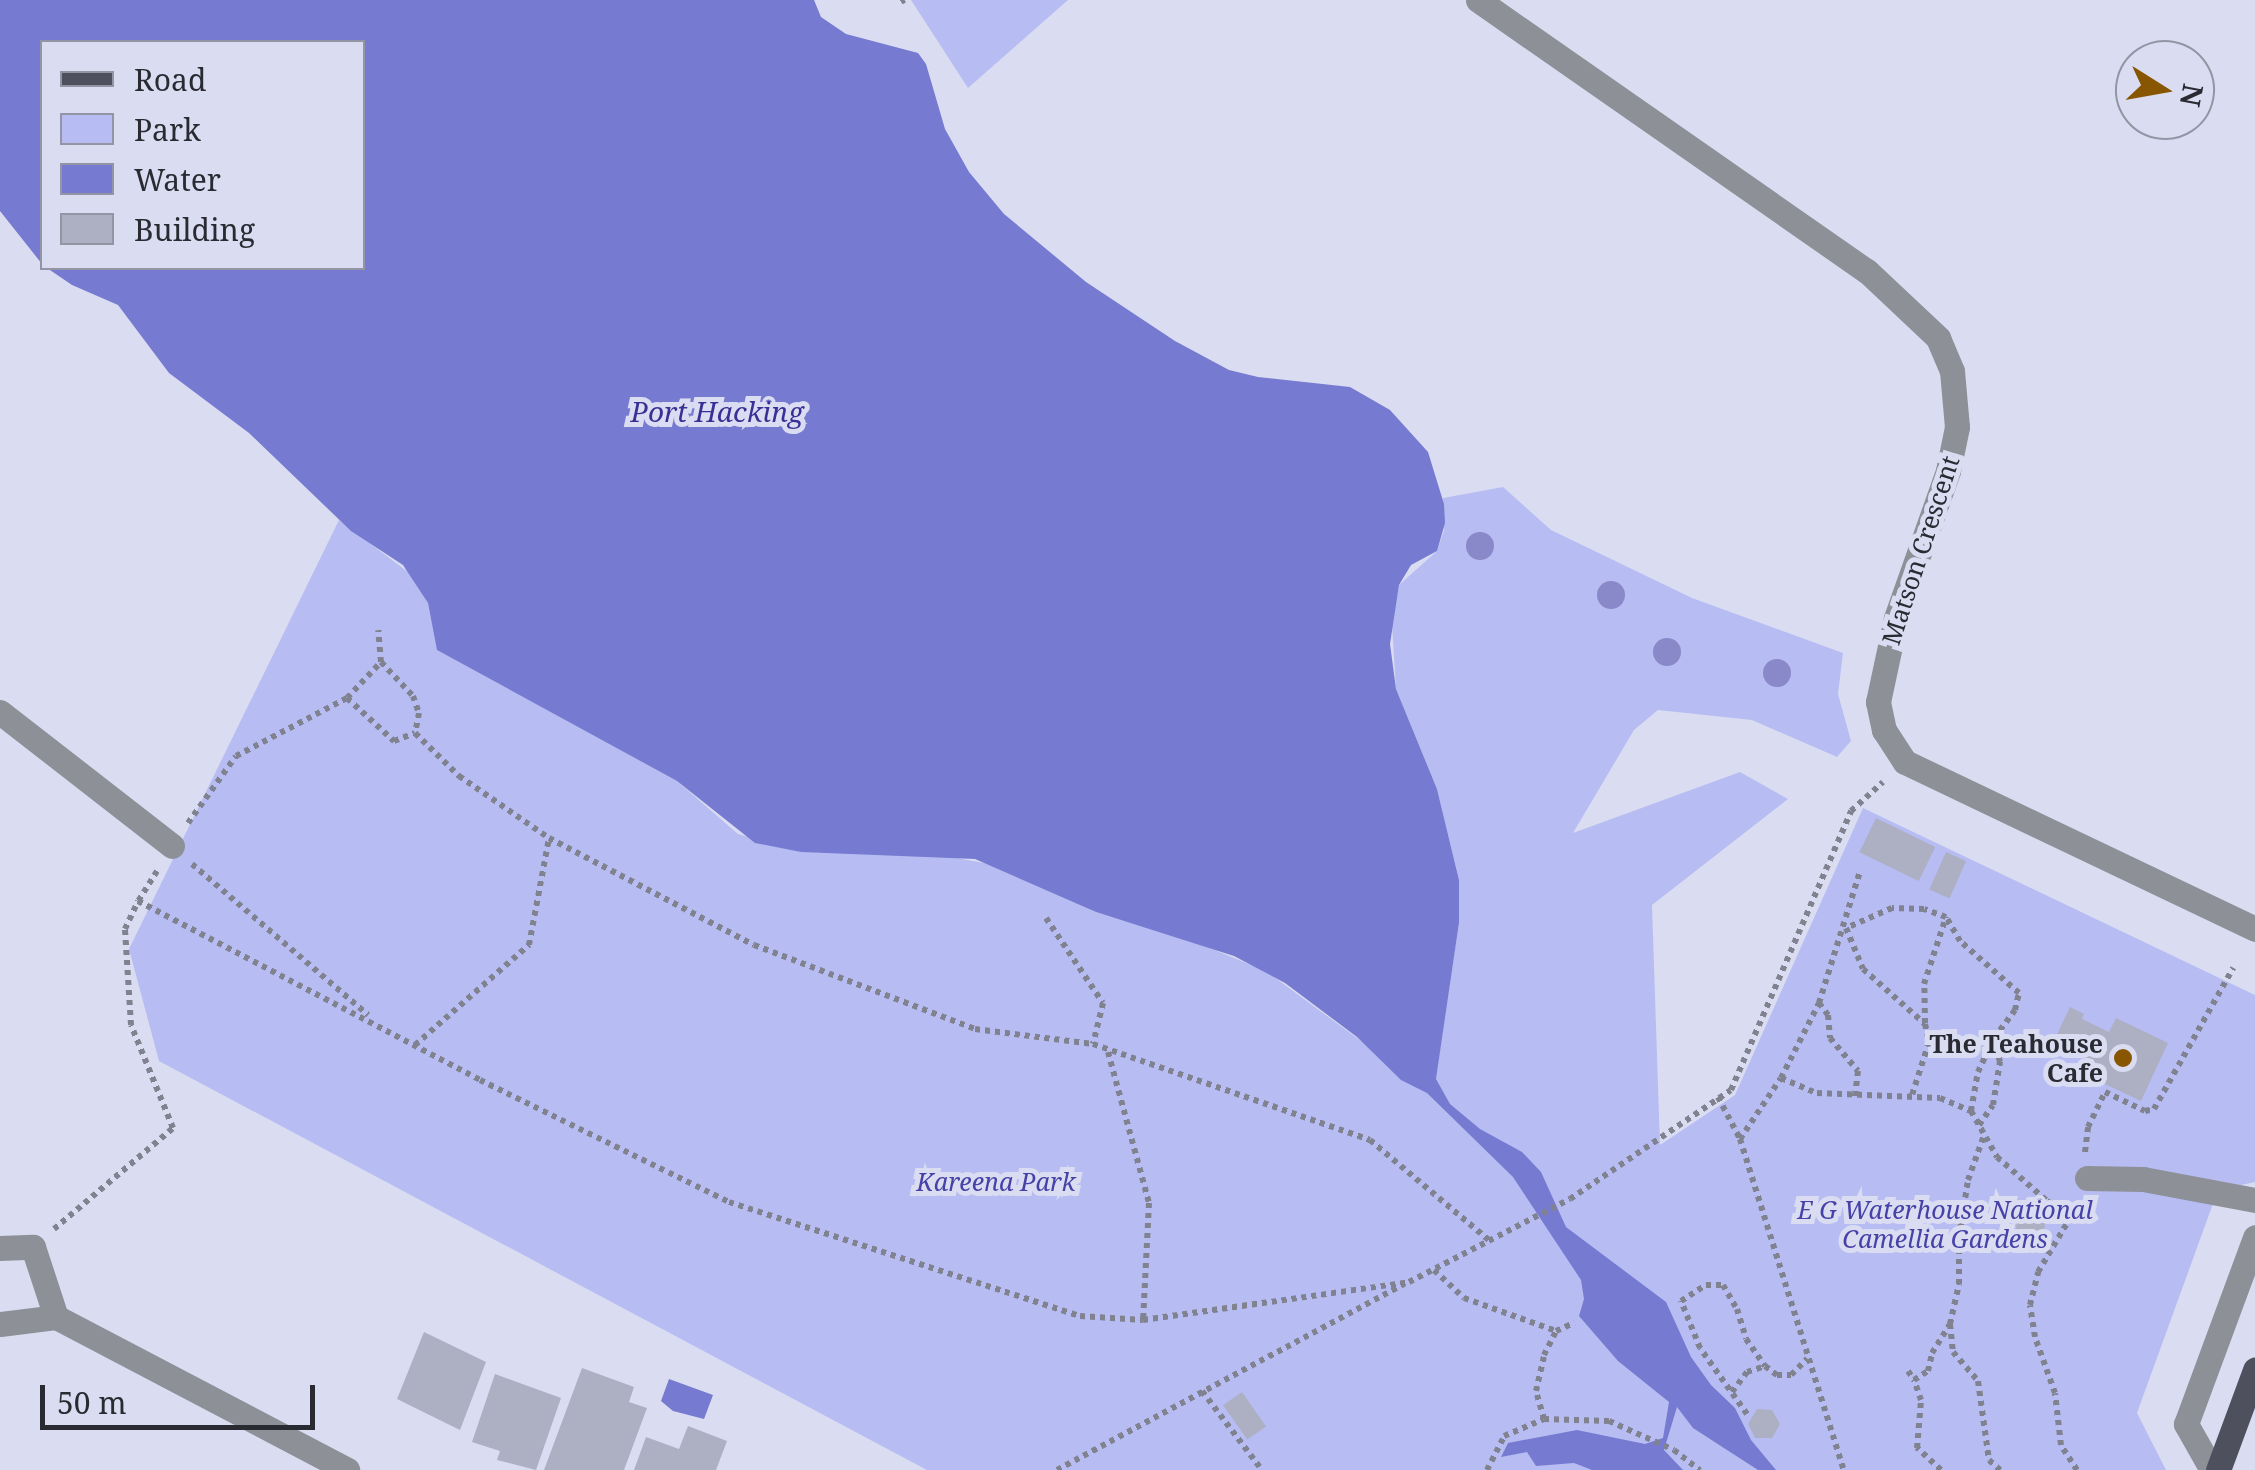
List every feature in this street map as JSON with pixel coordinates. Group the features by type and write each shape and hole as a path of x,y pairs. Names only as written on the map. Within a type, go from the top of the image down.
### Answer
{"main road":[{"path":"2215,1470 2255,1370"}],"street":[{"name":"Matson Crescent","path":"1478,0 1868,271 1938,338 1952,371 1957,427 1948,471 1896,618 1878,702 1884,730 1905,762 2255,929"},
{"path":"0,712 172,846"},
{"path":"2087,1178 2143,1180 2255,1200"},
{"path":"2215,1470 2186,1424 2255,1237"},
{"path":"0,1248 33,1247 56,1317"},
{"path":"0,1324 56,1317 347,1470"}],"path":[{"path":"378,630 380,662 392,679 413,696 419,713 415,734"},
{"path":"33,1247 172,1128 130,1025 125,929 138,901 236,756 347,698 380,662"},
{"path":"347,698 394,741 415,734"},
{"path":"415,734 459,776 549,838 754,945 975,1029 1094,1044 1370,1140 1490,1240"},
{"path":"1057,1470 1570,1199 1731,1090 1851,811 1885,780"},
{"path":"415,1044 529,945 549,838"},
{"path":"172,846 377,1023"},
{"path":"1740,1139 1782,1078 1819,1003 1846,928 1860,871"},
{"path":"138,901 729,1202 1080,1316 1143,1320 1409,1282"},
{"path":"1846,928 1892,908 1924,909 1946,917 1960,941 2019,992 2015,1010 1994,1038 1978,1072 1970,1111"},
{"path":"1912,1095 1929,1042 1924,984 1946,917"},
{"path":"1046,918 1103,1002 1094,1044"},
{"path":"1846,928 1863,970 1925,1024"},
{"path":"1819,1003 1828,1015 1830,1038 1858,1072 1855,1097"},
{"path":"1980,1126 1993,1106 2000,1062 1994,1038"},
{"path":"1108,1052 1149,1203 1143,1320"},
{"path":"1782,1078 1818,1094 1940,1098 1970,1111 1980,1126 1982,1138 1968,1180 1959,1237 1959,1284 1950,1324 1932,1353 1928,1371 1914,1380"},
{"path":"1718,1097 1740,1139 1762,1197 1807,1359 1844,1470"},
{"path":"1982,1138 2047,1201 2071,1215"},
{"path":"1434,1270 1464,1298 1556,1332"},
{"path":"1747,1414 1700,1348 1681,1301 1706,1284 1723,1285 1737,1309 1746,1340 1765,1366 1777,1375 1791,1374 1807,1359"},
{"path":"1544,1419 1536,1391 1544,1355 1556,1332 1574,1323"},
{"path":"1950,1324 1954,1352 1978,1381 1989,1460 2000,1470"},
{"path":"1732,1392 1747,1372 1765,1366"},
{"path":"1908,1371 1920,1400 1918,1448 1941,1470"},
{"path":"1202,1391 1262,1470"},
{"path":"1488,1470 1504,1436 1544,1419 1608,1421 1674,1450 1700,1470"}],"green space":[{"path":"911,0 1068,0 968,88"},
{"name":"Kareena Park","path":"1503,487 1551,530 1692,598 1843,653 1838,694 1851,741 1837,757 1752,720 1658,710 1634,730 1573,833 1740,772 1788,799 1652,905 1660,1145 1735,1095 1863,808 2255,995 2255,1182 2218,1190 2137,1413 2166,1470 927,1470 159,1061 129,949 339,520 412,575 428,603 438,650 677,781 738,834 801,852 936,854 1000,866 1096,912 1200,944 1266,971 1372,1049 1435,1083 1459,923 1459,880 1437,789 1396,689 1392,625 1399,585 1437,551 1444,530 1443,498"}],"water":[{"name":"Port Hacking","path":"0,0 814,0 821,17 846,34 918,53 926,64 945,129 969,172 1004,214 1086,282 1175,341 1229,370 1350,387 1390,410 1428,452 1444,504 1445,523 1437,551 1411,565 1399,585 1390,644 1396,689 1437,789 1459,880 1459,923 1436,1079 1450,1104 1480,1129 1522,1152 1541,1172 1566,1227 1666,1302 1691,1357 1711,1385 1735,1408 1751,1440 1776,1470 1758,1470 1693,1428 1677,1407 1664,1450 1683,1470 1592,1470 1574,1463 1536,1466 1527,1452 1501,1457 1508,1443 1577,1430 1645,1444 1663,1438 1669,1402 1618,1361 1579,1316 1584,1299 1581,1280 1513,1177 1427,1093 1401,1080 1357,1037 1285,983 1234,956 1096,912 975,859 801,852 755,843 677,781 437,650 428,603 403,565 351,531 249,433 169,373 118,305 72,285 50,270 365,270 365,40 40,40 40,261 0,211"},
{"path":"669,1379 713,1395 704,1419 673,1411 661,1401"}],"building":[{"path":"1876,818 1935,847 1919,881 1859,852"},
{"path":"1946,852 1966,861 1949,898 1929,889"},
{"name":"The Teahouse Cafe","path":"2070,1007 2084,1014 2082,1019 2109,1032 2116,1018 2168,1043 2141,1101 2088,1076 2095,1063 2051,1047"},
{"path":"2032,1214 2045,1223 2043,1240 2027,1246 2015,1237 2017,1221"},
{"path":"424,1332 486,1362 460,1430 397,1399"},
{"path":"582,1368 634,1387 629,1402 647,1408 624,1470 544,1470"},
{"path":"495,1374 561,1398 536,1470 497,1460 500,1451 472,1442"},
{"path":"1242,1392 1266,1426 1247,1440 1223,1405"},
{"path":"1757,1409 1772,1410 1780,1424 1772,1438 1755,1438 1748,1424"},
{"path":"688,1426 727,1441 716,1470 634,1470 646,1437 679,1449"}],"place":[{"name":"The Teahouse Cafe","path":"2123,1058"}],"park label":[{"name":"E G Waterhouse National Camellia Gardens","path":"1945,1224"}]}
